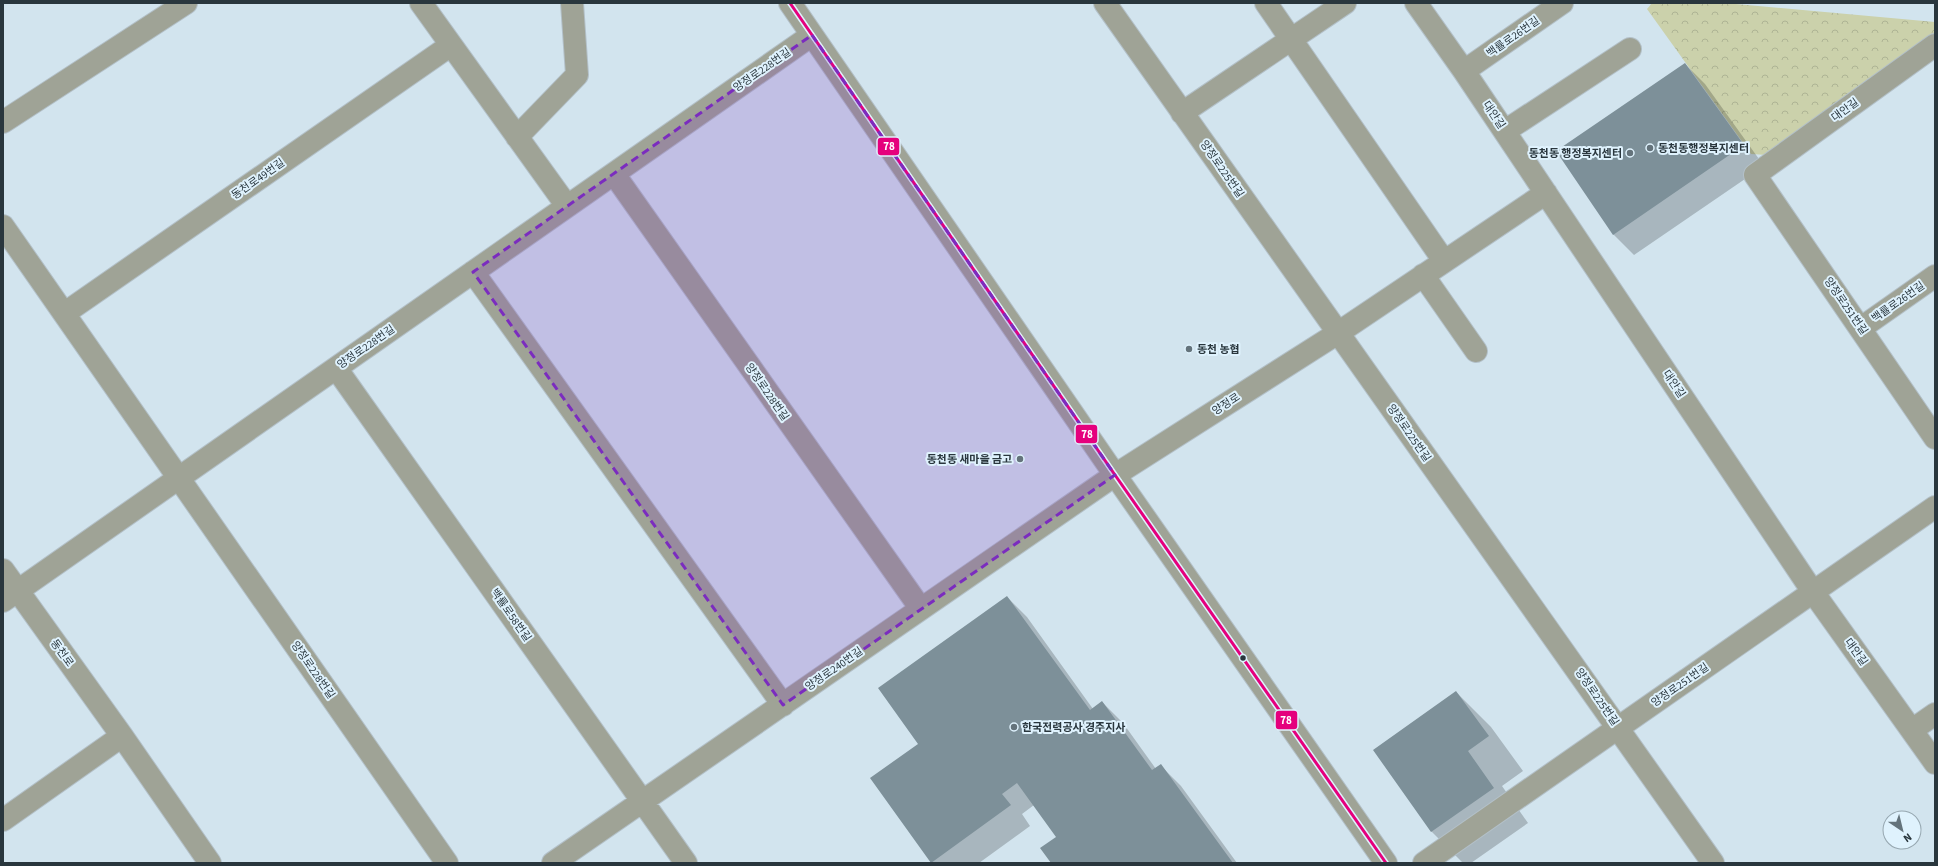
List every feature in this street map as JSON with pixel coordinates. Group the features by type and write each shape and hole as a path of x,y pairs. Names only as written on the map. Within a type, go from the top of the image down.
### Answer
{"street":[{"path":"3,122 186,3"},
{"path":"421,3 567,206"},
{"path":"517,137 577,75 572,3"},
{"path":"790,3 1115,475 1386,863"},
{"name":"양정로225번길","path":"1106,3 1713,863"},
{"path":"1266,3 1290,40 1444,261"},
{"path":"1182,112 1345,3"},
{"name":"대안길","path":"1416,3 1505,131 1813,592 1935,763"},
{"name":"백률로26번길","path":"1464,71 1562,3"},
{"name":"양정로228번길","path":"10,596 812,35"},
{"name":"동천로49번길","path":"65,313 451,45"},
{"name":"대안길","path":"1755,176 1935,45"},
{"path":"1505,131 1630,49"},
{"name":"양정로228번길","path":"614,174 921,609"},
{"name":"양정로251번길","path":"1755,176 1861,328 1935,438"},
{"name":"양정로","path":"1115,475 1338,333 1546,193"},
{"path":"3,226 180,478"},
{"path":"473,272 783,705"},
{"path":"1423,275 1476,351"},
{"name":"백률로26번길","path":"1861,328 1935,276"},
{"name":"백률로58번길","path":"336,368 686,863"},
{"name":"양정로240번길","path":"553,863 642,800 783,705 1115,475"},
{"name":"양정로228번길","path":"180,478 447,863"},
{"name":"양정로251번길","path":"1424,863 1935,507"},
{"name":"동천로","path":"3,570 10,596 122,736 210,863"},
{"path":"1912,730 1935,714"},
{"path":"3,820 122,736"}],"highlighted area":[{"path":"812,35 1115,475 783,705 473,272"}],"green space":[{"path":"1652,3 1725,3 1935,22 1935,44 1767,155 1751,154 1647,9"}],"building":[{"name":"동천동행정복지센터","path":"1685,63 1744,145 1613,235 1556,151"},
{"name":"한국전력공사 경주지사","path":"1007,596 1090,710 1102,701 1152,770 1161,764 1233,863 1051,863 1040,848 1056,837 1017,783 1002,794 1011,805 931,863 870,778 918,744 878,688"},
{"path":"1456,691 1489,736 1468,751 1494,788 1431,832 1373,750"}],"transit line":[{"name":"78","path":"790,3 1115,475 1386,863"}],"place":[{"name":"동천동행정복지센터","path":"1650,148"},
{"name":"동천동 행정복지센터","path":"1630,153"},
{"name":"동천 농협","path":"1189,349"},
{"name":"동천동 새마을 금고","path":"1020,459"},
{"name":"한국전력공사 경주지사","path":"1014,727"}]}
